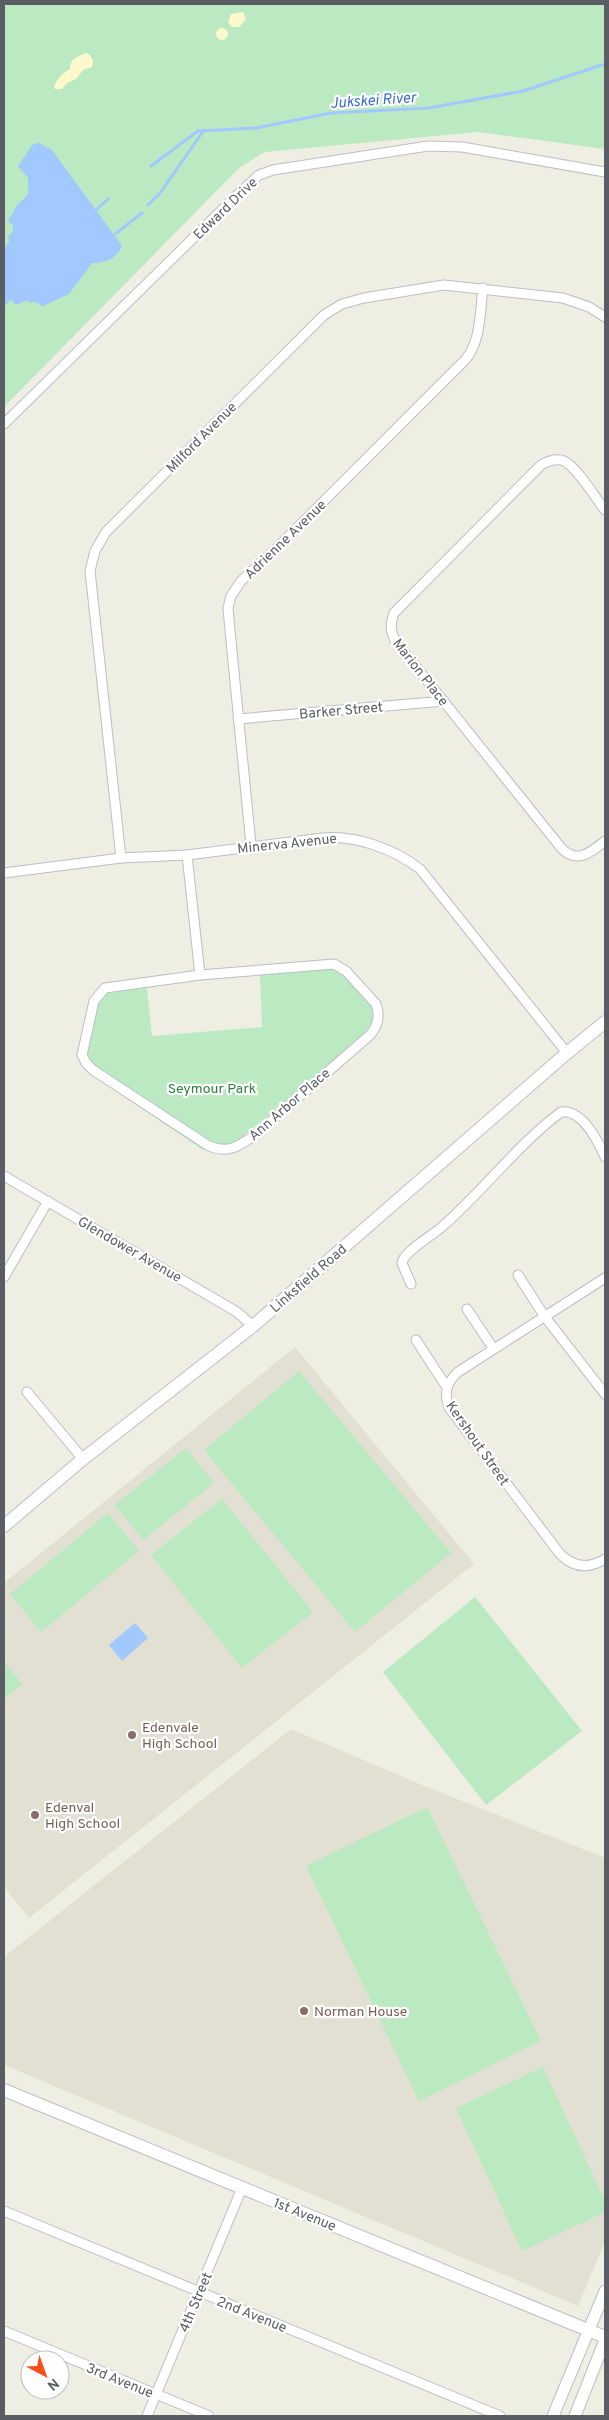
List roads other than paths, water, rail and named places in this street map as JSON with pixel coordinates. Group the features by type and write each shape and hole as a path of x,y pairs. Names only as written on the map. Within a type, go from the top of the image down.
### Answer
{"main road":[{"name":"Linksfield Road","path":"4,1526 83,1459 253,1326 605,1022"},
{"name":"1st Avenue","path":"4,2090 589,2330 605,2339"}],"street":[{"name":"Edward Drive","path":"4,424 236,196 265,172 411,148 449,146 605,172"},
{"name":"Milford Avenue","path":"121,858 90,571 94,551 100,540 331,309 364,298 444,285 562,298 590,307 605,317"},
{"name":"Adrienne Avenue","path":"251,845 228,608 231,596 241,581 278,548 469,356 477,338 483,288"},
{"name":"Marion Place","path":"605,510 568,464 558,460 550,460 541,465 394,613 390,623 390,632 396,642 566,853 574,857 580,857 590,853 605,841"},
{"name":"Barker Street","path":"238,719 444,701"},
{"name":"Minerva Avenue","path":"4,874 121,858 187,854 251,845 344,837 407,860 420,869 567,1053"},
{"path":"187,854 200,975"},
{"name":"Ann Arbor Place","path":"334,964 346,971 376,1004 379,1011 378,1022 370,1035 255,1135 238,1147 220,1150 209,1146 93,1070 82,1055 94,1001 105,988 200,975 334,964"},
{"path":"411,1284 402,1263 405,1254 446,1224 505,1162 561,1112 571,1112 577,1116 590,1131 605,1157"},
{"name":"Glendower Avenue","path":"4,1176 237,1312 253,1326"},
{"path":"4,1277 48,1201"},
{"path":"518,1274 545,1317 605,1394"},
{"name":"Kershout Street","path":"605,1278 493,1348 458,1372 446,1386 446,1397 450,1409 560,1554 568,1562 577,1566 595,1564 605,1559"},
{"path":"467,1309 493,1348"},
{"path":"416,1340 446,1386"},
{"path":"27,1392 83,1459"},
{"name":"4th Street","path":"148,2416 242,2188"},
{"name":"2nd Avenue","path":"4,2212 500,2416"},
{"path":"553,2416 605,2291"},
{"name":"3rd Avenue","path":"4,2331 209,2416"},
{"path":"575,2416 605,2339"}],"water":[{"path":"39,143 52,150 122,246 114,257 102,262 92,263 69,294 43,306 35,302 29,303 28,300 16,305 11,300 4,306 4,248 9,242 8,236 13,232 13,225 8,221 17,205 28,195 28,178 18,166 33,144"},
{"path":"135,1623 148,1638 122,1661 109,1645"}],"waterway":[{"name":"Jukskei River","path":"151,166 198,131 256,128 331,113 429,108 523,91 605,64"},
{"path":"148,205 160,193 204,130"},
{"path":"97,209 108,199"},
{"path":"115,234 142,213"}],"place":[{"name":"Edenvale High School","path":"132,1735"},
{"name":"Edenval High School","path":"35,1815"},
{"name":"Norman House","path":"304,2011"}],"park label":[{"name":"Seymour Park","path":"212,1088"}]}
